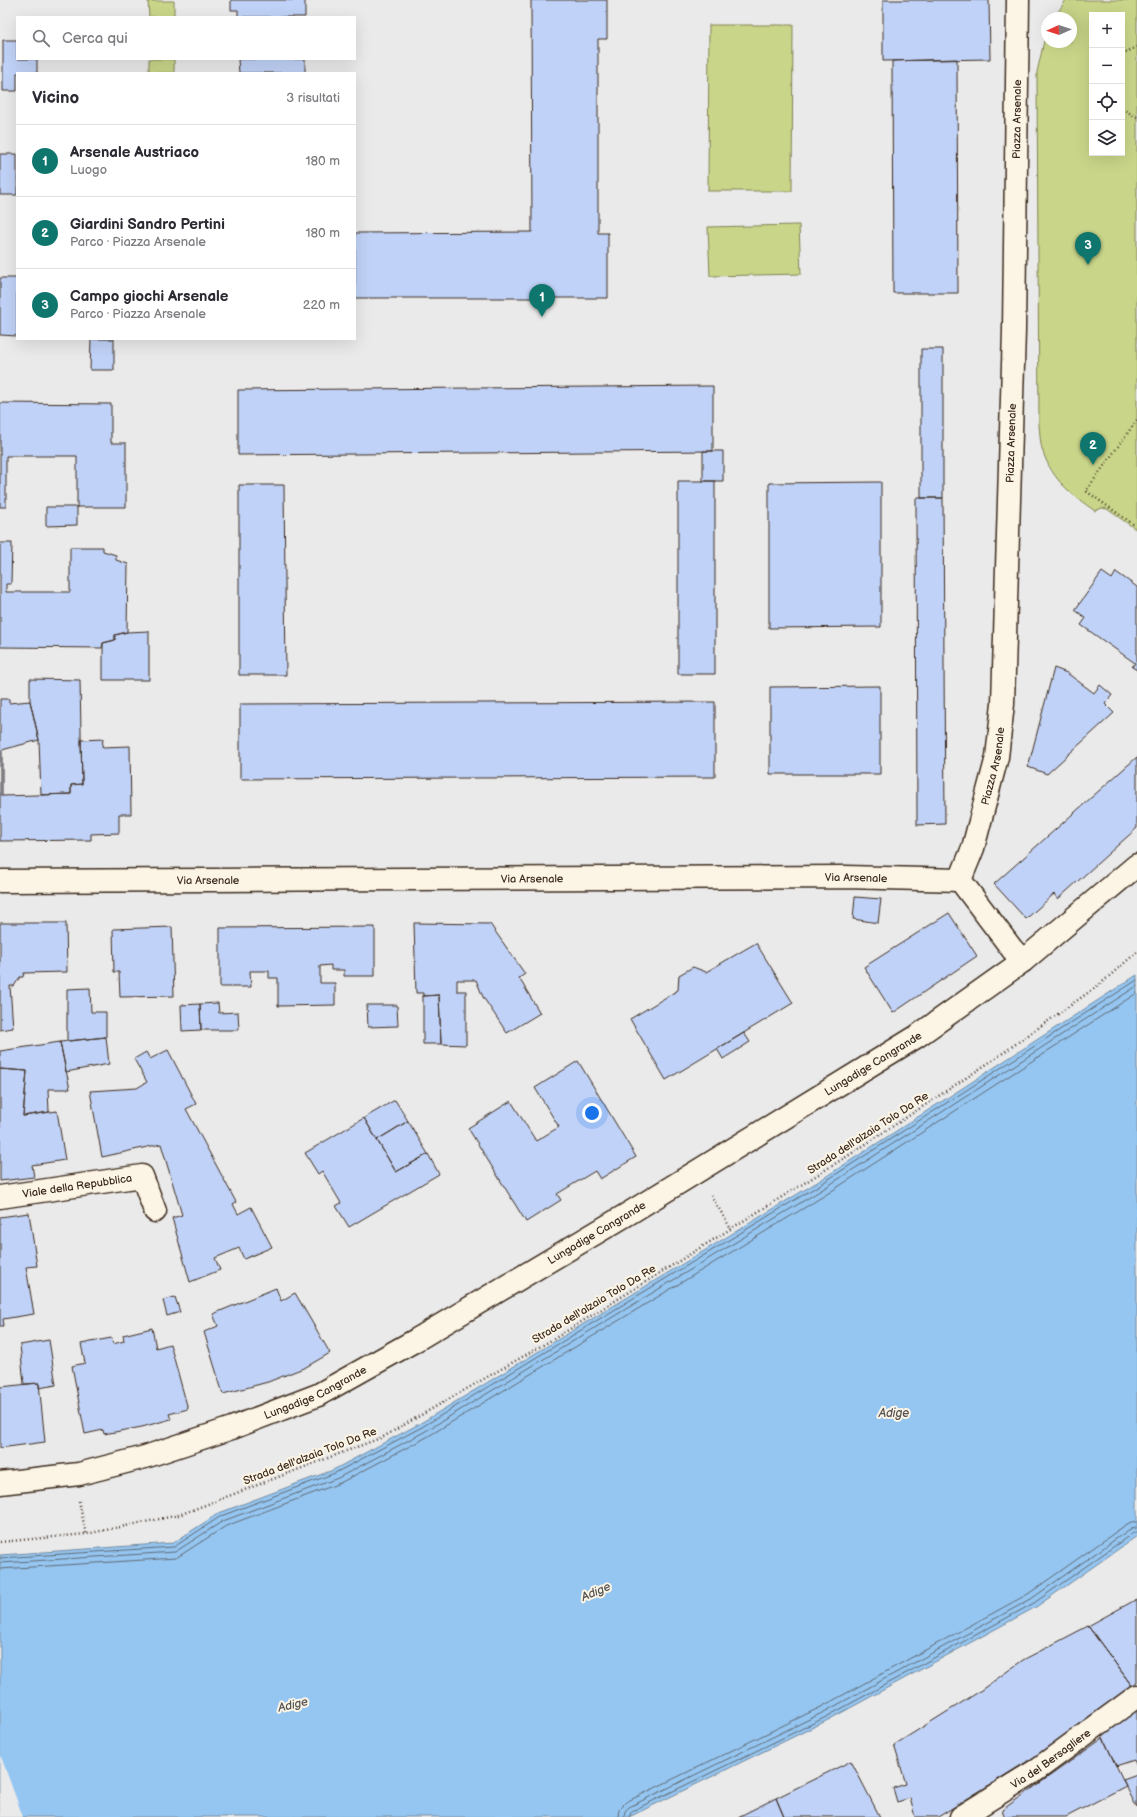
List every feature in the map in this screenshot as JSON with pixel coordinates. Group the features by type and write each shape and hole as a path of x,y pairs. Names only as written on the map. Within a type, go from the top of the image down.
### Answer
{"street":[{"name":"Piazza Arsenale","path":"960,880 973,848 998,757 1003,704 1014,330 1018,0"},
{"name":"Lungadige Cangrande","path":"0,1483 79,1474 145,1457 232,1428 318,1395 423,1336 698,1171 916,1037 1023,961 1137,865"},
{"name":"Via Arsenale","path":"0,881 846,877 960,880"},
{"path":"960,880 1012,949 1023,961"},
{"name":"Viale della Repubblica","path":"0,1197 142,1176 155,1211"},
{"name":"Via del Bersagliere","path":"961,1817 1035,1771 1137,1696"}],"path":[{"path":"1125,53 1137,47"},
{"path":"1125,111 1137,117"},
{"path":"1137,420 1086,491 1137,527"},
{"name":"Strada dell'alzaia Tolo Da Re","path":"0,1542 86,1534 179,1515 383,1437 562,1334 854,1152 993,1060 1099,985 1137,952"},
{"path":"698,1171 731,1229"},
{"path":"79,1500 86,1534"}],"green space":[{"path":"1066,0 1137,0 1137,530 1107,509 1102,508 1095,511 1078,499 1064,486 1052,471 1043,452 1039,425 1037,72 1042,48 1077,48 1077,12 1058,12"},
{"path":"148,1 174,1 174,16 149,16"},
{"path":"709,25 793,25 792,191 708,191"},
{"path":"149,60 174,60 174,72 149,72"},
{"path":"799,225 801,274 710,276 708,227"}],"water":[{"name":"Adige","path":"1137,975 1137,1536 1036,1607 828,1720 629,1817 0,1817 0,1555 173,1543 219,1513 333,1470 419,1424 819,1181"}],"pier":[{"path":"0,1754 23,1817 0,1817"}],"building":[{"path":"231,0 305,0 305,16 238,16 238,10 231,10"},
{"path":"531,0 607,0 607,39 598,39 598,233 608,233 608,298 356,298 356,233 532,232"},
{"path":"883,0 989,0 990,59 883,61"},
{"path":"3,40 16,40 16,60 37,60 37,72 16,72 16,91 3,91"},
{"path":"957,59 958,293 893,293 892,61"},
{"path":"238,60 305,60 305,72 239,72"},
{"path":"0,154 16,154 16,195 0,195"},
{"path":"0,278 16,278 16,336 0,335"},
{"path":"91,340 114,340 114,370 90,370"},
{"path":"921,349 943,349 943,498 921,498"},
{"path":"713,386 713,451 238,455 238,390"},
{"path":"0,403 111,404 111,443 126,443 126,507 77,507 77,456 6,456 6,507 0,507"},
{"path":"703,451 723,451 723,481 703,481"},
{"path":"678,481 715,481 715,674 678,674"},
{"path":"881,482 881,627 769,628 769,483"},
{"path":"239,485 284,485 286,675 239,675"},
{"path":"916,498 943,498 945,824 917,825"},
{"path":"46,507 77,507 77,525 46,526"},
{"path":"0,543 12,543 11,584 6,584 6,592 70,592 70,547 103,547 103,551 116,555 116,560 128,564 127,632 115,635 115,640 103,643 102,648 0,647"},
{"path":"1102,572 1112,579 1116,572 1137,587 1137,670 1132,667 1135,663 1081,625 1086,618 1075,610"},
{"path":"149,631 149,680 103,680 103,643 115,640 115,635 127,632"},
{"path":"1054,668 1067,673 1094,693 1100,685 1112,695 1105,704 1114,713 1047,774 1028,767"},
{"path":"30,679 80,680 82,784 71,785 71,794 41,795 39,740 30,701"},
{"path":"880,686 880,774 770,774 770,687"},
{"path":"0,699 9,699 9,703 30,701 39,740 2,750 2,796 71,794 71,785 82,784 81,740 103,739 102,747 130,746 131,814 119,814 119,833 91,834 91,840 0,841"},
{"path":"715,702 715,777 240,779 240,704"},
{"path":"1137,757 1137,828 1058,899 1054,894 1026,919 994,884"},
{"path":"855,897 881,899 878,923 853,919"},
{"path":"949,913 977,956 893,1013 864,967"},
{"path":"0,923 66,923 67,972 24,973 23,977 20,977 14,986 10,986 13,1028 0,1030"},
{"path":"414,923 490,924 525,974 519,978 540,1013 507,1033 483,997 476,980 457,980 457,991 466,991 466,1045 441,1044 439,995 423,996 423,993 416,993"},
{"path":"172,927 174,996 120,997 119,972 114,972 113,929"},
{"path":"375,927 375,976 344,976 344,970 331,970 331,965 320,966 320,983 335,983 335,1005 278,1006 278,978 269,978 269,971 250,971 251,987 220,987 220,928"},
{"path":"756,943 793,1003 666,1080 630,1019 678,990 679,975 693,967 706,972"},
{"path":"90,988 91,1012 106,1012 106,1037 67,1041 67,989"},
{"path":"439,995 441,1044 423,1044 423,996"},
{"path":"218,1003 219,1013 238,1012 239,1030 201,1030 200,1004"},
{"path":"200,1004 201,1030 182,1031 181,1005"},
{"path":"367,1005 397,1005 398,1026 368,1027"},
{"path":"744,1033 750,1042 723,1059 717,1049"},
{"path":"106,1037 109,1064 66,1072 60,1042"},
{"path":"60,1042 70,1089 48,1089 49,1112 23,1116 27,1071 0,1069 0,1051"},
{"path":"168,1050 196,1104 186,1109 236,1202 233,1204 238,1214 251,1207 272,1247 244,1259 239,1248 215,1258 220,1270 190,1282 172,1218 182,1215 161,1144 102,1157 90,1091 137,1088 147,1082 134,1059 146,1052 150,1059"},
{"path":"578,1061 636,1157 600,1179 595,1171 557,1194 561,1200 526,1222 468,1128 511,1101 536,1141 559,1127 535,1088"},
{"path":"0,1069 27,1071 23,1116 57,1111 65,1160 32,1165 34,1177 0,1181"},
{"path":"395,1100 408,1121 377,1140 364,1118"},
{"path":"364,1118 396,1172 428,1154 439,1174 349,1227 336,1206 341,1203 322,1171 318,1174 305,1153"},
{"path":"408,1121 428,1154 396,1172 377,1140"},
{"path":"29,1213 37,1266 26,1267 34,1314 3,1319 4,1326 0,1326 0,1217"},
{"path":"276,1288 281,1301 295,1293 330,1353 306,1367 268,1382 223,1394 204,1332 218,1326 213,1314"},
{"path":"175,1297 180,1312 167,1316 163,1300"},
{"path":"152,1328 156,1348 170,1344 188,1409 169,1414 171,1419 142,1427 104,1434 103,1430 85,1434 72,1366 85,1363 81,1344 111,1338 113,1344 124,1341 123,1335"},
{"path":"49,1340 56,1385 39,1388 39,1383 24,1384 20,1345"},
{"path":"39,1383 45,1442 0,1448 0,1387"},
{"path":"1137,1599 1137,1682 1132,1686 1088,1626"},
{"path":"1088,1626 1132,1686 1052,1746 938,1817 915,1817 910,1798 897,1802 893,1788 906,1784 894,1745 977,1693 1023,1660"},
{"path":"1137,1709 1137,1767 1134,1760 1116,1766 1102,1735"},
{"path":"1103,1738 1126,1786 1066,1817 1005,1817 1002,1810"},
{"path":"851,1761 880,1817 784,1817 776,1798"},
{"path":"1137,1775 1137,1808 1123,1780"},
{"path":"776,1798 784,1817 738,1817"}],"place":[{"name":"Campo giochi Arsenale","path":"1088,265"},
{"name":"Arsenale Austriaco","path":"542,317"},
{"name":"Giardini Sandro Pertini","path":"1093,465"}]}
